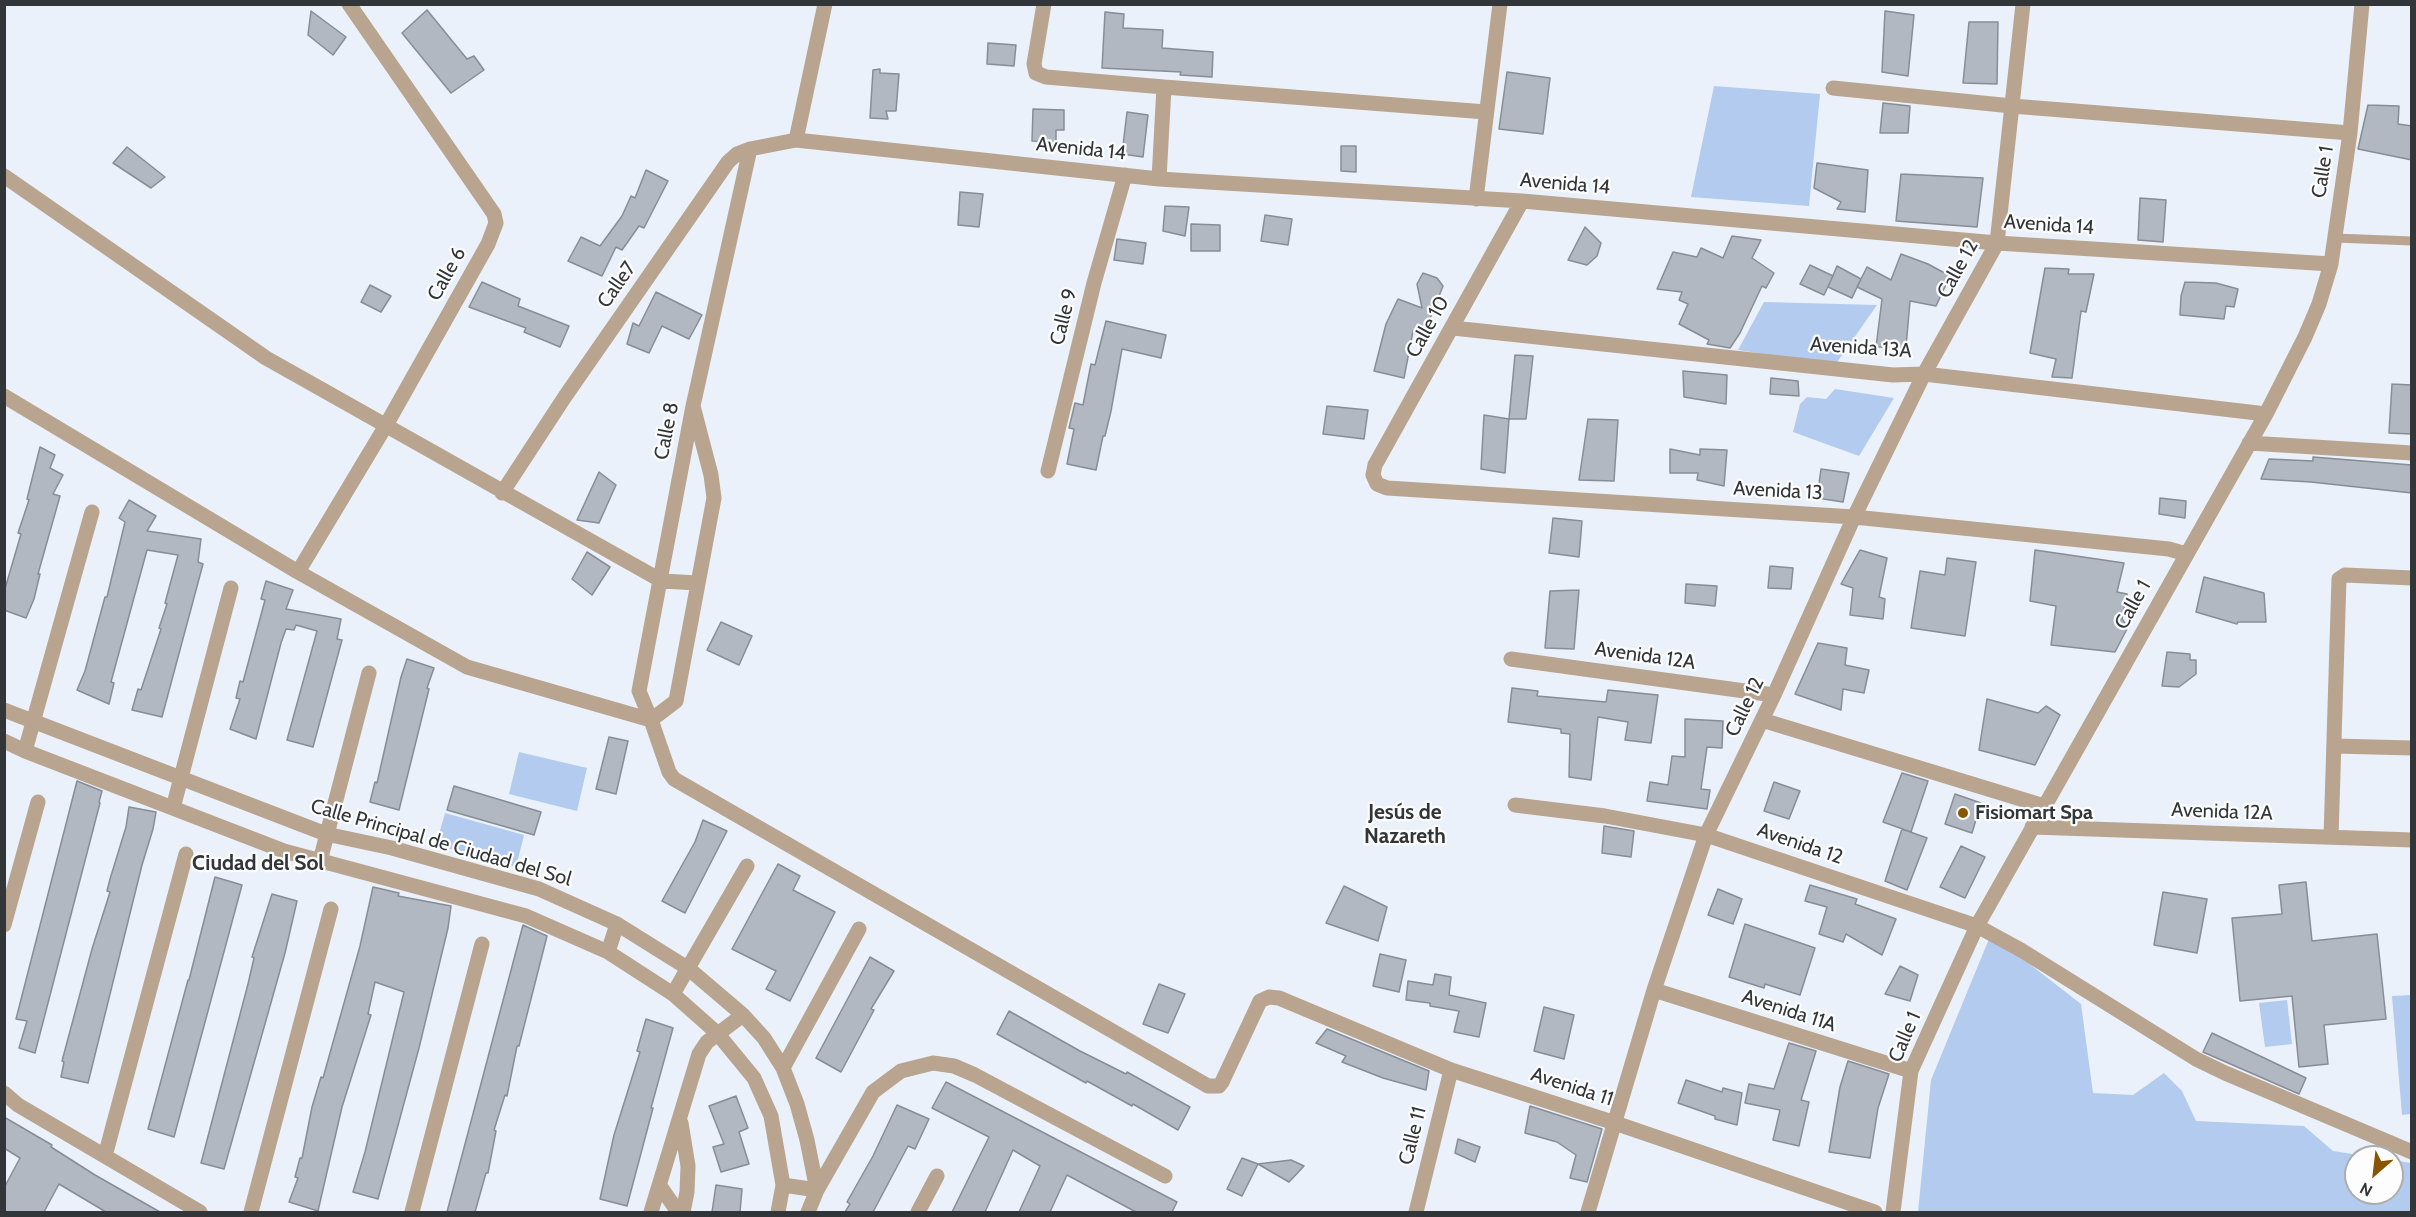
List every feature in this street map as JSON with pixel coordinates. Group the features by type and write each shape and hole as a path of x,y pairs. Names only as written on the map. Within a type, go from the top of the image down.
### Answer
{"street":[{"name":"Calle 6","path":"298,572 385,427 488,244 496,223 494,214 348,4"},
{"path":"796,140 825,4"},
{"path":"1044,4 1034,64 1036,73 1046,77 1486,112"},
{"path":"1476,199 1500,4"},
{"path":"1997,243 2023,4"},
{"name":"Calle 1","path":"1893,1212 1911,1071 1977,926 2266,414 2319,304 2331,264 2335,238 2350,133 2362,4"},
{"path":"1159,179 1164,87"},
{"path":"1833,88 2012,106 2350,133"},
{"name":"Calle7","path":"502,493 571,388 728,162 737,154 750,149 796,140"},
{"name":"Avenida 14","path":"796,140 1159,179 1522,201 1997,243 2331,264"},
{"name":"Calle 8","path":"750,149 693,406 662,580 639,691 669,772 674,779 1208,1086 1218,1086 1222,1082 1260,1001"},
{"name":"Calle 9","path":"1048,471 1094,283 1125,175"},
{"path":"4,176 266,358 502,493 662,580 697,583"},
{"name":"Calle 10","path":"1373,475 1375,465 1522,201"},
{"name":"Calle 12","path":"1588,1212 1654,990 1706,835 1774,695 1854,517 1924,374 1997,243"},
{"name":"Avenida 13A","path":"1453,328 1893,375 1924,374 2266,414"},
{"path":"4,396 298,572 467,668 651,720 676,701 714,498 711,475 693,406"},
{"path":"2249,443 2412,453"},
{"name":"Avenida 13","path":"1373,475 1377,484 1387,489 1854,517 2169,549 2186,554"},
{"path":"25,751 35,722 92,512"},
{"path":"2331,837 2339,579 2345,575 2412,578"},
{"path":"173,808 231,588"},
{"name":"Avenida 12A","path":"1511,659 1774,695"},
{"path":"320,861 369,673"},
{"name":"Calle Principal de Ciudad del Sol","path":"4,710 326,834 392,848 538,889 617,924 689,969 743,1015 764,1038 783,1068 799,1113 817,1190"},
{"path":"1762,720 2044,806"},
{"path":"4,741 284,851 526,916 608,952 673,994 717,1033 754,1078 771,1116 783,1185 778,1212"},
{"path":"2334,746 2412,748"},
{"path":"4,925 38,802"},
{"name":"Avenida 12","path":"1515,805 1605,816 1706,835 1977,926 2013,945 2196,1059 2412,1152"},
{"name":"Avenida 12A","path":"2032,827 2412,840"},
{"path":"105,1156 186,854"},
{"path":"673,994 747,866"},
{"path":"251,1212 331,909"},
{"path":"608,952 617,924"},
{"path":"783,1068 859,929"},
{"path":"412,1212 482,944"},
{"name":"Avenida 11A","path":"1654,990 1911,1071"},
{"name":"Avenida 11","path":"1260,1001 1269,997 1279,999 1451,1070 1615,1122 1875,1212"},
{"path":"651,1212 699,1054 717,1033 743,1015"},
{"path":"808,1212 817,1190 873,1092 901,1071 933,1063 954,1066 975,1075 1165,1176"},
{"name":"Calle 11","path":"1416,1212 1451,1070"},
{"path":"4,1094 18,1105 200,1212"},
{"path":"681,1114 681,1132 688,1166 687,1192 683,1212"},
{"path":"918,1212 937,1176"},
{"path":"783,1185 817,1190"},
{"path":"660,1186 678,1212"}],"lane":[{"path":"2335,238 2412,241"}],"shaded area":[{"path":"1714,86 1820,94 1809,206 1691,197"},
{"path":"1764,302 1877,305 1835,365 1738,350"},
{"path":"1835,389 1894,398 1859,456 1793,432 1800,404 1807,397 1826,399"},
{"path":"519,752 587,768 577,811 509,794"},
{"path":"445,813 524,835 516,867 436,845"},
{"path":"1991,934 2081,1004 2093,1093 2133,1095 2164,1073 2182,1091 2196,1121 2304,1126 2333,1151 2344,1153 2344,1205 2404,1205 2404,1162 2411,1163 2411,1212 1918,1212 1931,1080"},
{"path":"2411,995 2411,1114 2402,1115 2392,996"},
{"path":"2287,1000 2292,1044 2265,1047 2259,1003"}],"building":[{"path":"427,10 467,59 474,56 484,70 451,93 402,33"},
{"path":"311,11 346,37 333,55 308,35"},
{"path":"1885,11 1914,15 1908,76 1882,72"},
{"path":"1105,12 1124,14 1123,28 1163,30 1162,48 1213,52 1212,77 1180,75 1181,72 1102,68"},
{"path":"1969,22 1998,22 1997,84 1963,83"},
{"path":"988,43 1016,45 1014,66 987,64"},
{"path":"880,69 880,73 899,74 896,111 886,111 888,119 870,118 873,70"},
{"path":"1507,72 1550,78 1543,134 1499,129"},
{"path":"1883,103 1910,106 1908,133 1880,133"},
{"path":"2368,105 2399,106 2398,124 2412,126 2412,160 2358,149"},
{"path":"1033,109 1064,110 1064,130 1056,130 1056,142 1032,141"},
{"path":"1127,112 1148,115 1143,157 1122,154"},
{"path":"1341,146 1356,146 1356,172 1341,171"},
{"path":"127,147 165,177 151,188 113,163"},
{"path":"1817,163 1868,170 1865,212 1837,209 1841,202 1814,188"},
{"path":"646,170 668,181 644,228 639,226 622,250 616,247 602,276 568,261 581,237 600,246 622,216 631,196 635,198"},
{"path":"1901,174 1983,178 1977,227 1896,221"},
{"path":"960,192 983,194 979,227 958,225"},
{"path":"2140,198 2166,200 2163,242 2138,240"},
{"path":"1165,206 1189,207 1185,236 1163,231"},
{"path":"1265,215 1292,219 1288,245 1261,241"},
{"path":"1191,224 1220,225 1220,251 1191,251"},
{"path":"1585,227 1601,243 1597,256 1587,265 1568,260"},
{"path":"1732,236 1761,240 1752,258 1774,273 1766,288 1762,286 1740,333 1730,348 1707,344 1709,340 1679,324 1688,304 1679,300 1682,292 1657,289 1673,252 1697,257 1701,248 1723,258"},
{"path":"1117,239 1146,243 1143,264 1114,260"},
{"path":"1901,254 1928,264 1950,276 1936,306 1910,301 1906,347 1876,347 1882,299 1857,287 1867,267 1891,280"},
{"path":"1810,265 1833,276 1824,295 1800,284"},
{"path":"1837,266 1861,279 1852,298 1828,287"},
{"path":"2045,268 2069,269 2068,274 2094,274 2086,312 2081,311 2072,378 2052,377 2056,359 2030,353"},
{"path":"1423,273 1437,278 1443,286 1427,326 1426,324 1421,333 1413,331 1404,378 1374,371 1386,324 1398,299 1422,308 1417,284"},
{"path":"482,282 520,299 518,306 569,326 560,347 524,332 526,328 469,307"},
{"path":"2185,282 2216,283 2238,289 2234,307 2226,306 2224,319 2180,315 2181,296"},
{"path":"370,285 391,296 381,312 361,302"},
{"path":"656,292 702,315 689,339 662,326 649,353 627,344 633,323 639,326"},
{"path":"1106,321 1166,335 1161,358 1122,349 1111,411 1096,470 1067,464 1074,429 1069,428 1075,403 1083,405 1091,364 1095,365"},
{"path":"1515,355 1533,356 1526,419 1509,419"},
{"path":"1683,371 1727,375 1726,404 1684,397"},
{"path":"1771,378 1798,381 1799,396 1770,394"},
{"path":"2392,384 2412,385 2412,434 2389,433"},
{"path":"1327,406 1368,410 1364,439 1323,434"},
{"path":"1484,415 1509,419 1505,473 1481,469"},
{"path":"1588,419 1618,420 1614,481 1579,480"},
{"path":"40,447 55,455 50,468 63,475 53,494 60,496 38,574 40,574 34,599 26,618 4,610 4,592 21,534 18,533 29,500 27,499"},
{"path":"1670,449 1700,455 1700,449 1727,450 1724,486 1697,480 1698,473 1670,473"},
{"path":"2313,457 2412,465 2412,493 2261,479 2269,459 2313,461"},
{"path":"1821,469 1849,473 1843,502 1817,498"},
{"path":"599,472 616,485 599,523 577,520"},
{"path":"2160,498 2186,501 2185,518 2159,514"},
{"path":"129,500 156,516 147,531 201,539 198,562 203,564 162,717 132,710 161,629 159,628 178,555 147,550 111,682 114,683 109,704 77,690 85,671 105,597 107,597 125,522 119,518"},
{"path":"1553,518 1582,521 1579,557 1549,553"},
{"path":"1860,550 1887,558 1879,597 1885,599 1883,619 1850,615 1853,588 1841,584"},
{"path":"2035,550 2124,563 2117,592 2127,594 2122,619 2128,627 2115,652 2051,645 2056,606 2030,601"},
{"path":"587,552 610,567 592,595 572,579"},
{"path":"1947,558 1976,562 1965,636 1911,628 1920,571 1945,575"},
{"path":"1770,566 1793,568 1791,589 1768,588"},
{"path":"2204,577 2264,593 2266,622 2238,622 2237,624 2196,612"},
{"path":"266,581 293,590 286,609 341,619 337,639 342,640 313,747 287,740 317,631 296,625 294,630 286,629 281,643 256,739 230,729 240,699 236,698 240,681 243,682 265,600 261,599"},
{"path":"1686,584 1717,586 1715,606 1685,603"},
{"path":"1579,590 1574,649 1545,648 1550,591"},
{"path":"721,622 752,636 739,665 707,650"},
{"path":"1818,643 1847,648 1845,665 1869,670 1864,693 1843,689 1841,710 1795,694"},
{"path":"2167,652 2190,654 2190,660 2196,660 2196,674 2179,687 2162,686"},
{"path":"407,659 434,668 427,688 429,689 399,810 370,802 375,782 377,783"},
{"path":"1512,688 1538,691 1537,696 1606,702 1608,690 1658,695 1651,743 1625,740 1628,722 1598,717 1591,780 1569,777 1570,734 1561,733 1561,729 1508,722"},
{"path":"1987,699 2038,713 2046,706 2060,715 2035,765 1979,750"},
{"path":"1685,719 1723,721 1722,748 1707,747 1701,789 1710,790 1707,809 1647,801 1650,782 1668,785 1672,756 1685,757"},
{"path":"609,737 628,741 616,794 596,789"},
{"path":"1902,773 1928,781 1911,832 1883,822"},
{"path":"77,781 102,791 35,1053 19,1048 27,1021 16,1019"},
{"path":"1774,782 1800,791 1789,819 1764,811"},
{"path":"454,786 541,812 534,835 447,810"},
{"name":"Fisiomart Spa","path":"1955,794 1981,803 1972,833 1945,824"},
{"path":"129,807 156,812 88,1083 61,1077 64,1062 62,1061 110,892 107,891 126,827"},
{"path":"703,820 727,831 685,913 662,901 695,842"},
{"path":"1604,826 1634,831 1631,857 1602,853"},
{"path":"1902,829 1927,838 1907,890 1885,881"},
{"path":"1961,846 1985,857 1965,898 1940,887"},
{"path":"778,864 800,876 793,890 835,912 790,1001 766,989 776,971 732,949"},
{"path":"215,877 242,885 174,1137 148,1129"},
{"path":"2306,882 2312,941 2377,934 2386,1019 2324,1025 2328,1064 2299,1067 2292,996 2240,1001 2232,918 2282,914 2279,885"},
{"path":"1810,885 1857,899 1855,904 1896,919 1882,955 1846,934 1843,942 1819,934 1827,907 1805,901"},
{"path":"1344,886 1387,907 1378,941 1326,923"},
{"path":"373,887 399,893 398,896 451,906 448,928 419,1048 378,1199 353,1192 404,992 375,982 368,1014 371,1015 342,1107 318,1211 289,1202 298,1178 295,1177 300,1158 302,1158 312,1107 321,1077 323,1078 360,946"},
{"path":"1718,889 1742,899 1733,924 1708,915"},
{"path":"2163,892 2207,899 2197,953 2154,945"},
{"path":"272,894 297,901 285,953 224,1169 201,1163 248,984 254,958 252,957"},
{"path":"1745,924 1815,948 1800,995 1765,984 1764,988 1729,977"},
{"path":"523,925 547,936 519,1046 517,1046 507,1096 505,1095 494,1130 496,1131 488,1173 486,1173 475,1212 447,1212"},
{"path":"1380,954 1406,960 1399,992 1373,986"},
{"path":"870,957 894,971 871,1009 874,1010 841,1072 816,1058"},
{"path":"1900,966 1918,975 1910,1001 1885,994"},
{"path":"1435,974 1451,977 1449,995 1486,1003 1479,1037 1454,1032 1459,1011 1430,1006 1430,1003 1406,1000 1408,981 1433,985"},
{"path":"1159,984 1185,994 1168,1033 1143,1024"},
{"path":"1544,1007 1574,1015 1564,1059 1534,1051"},
{"path":"1009,1011 1080,1051 1126,1074 1127,1072 1190,1107 1178,1130 1133,1104 1132,1106 1087,1081 1086,1083 997,1034"},
{"path":"646,1019 673,1028 627,1206 600,1199 614,1135 640,1052 637,1051"},
{"path":"1327,1029 1429,1071 1426,1090 1383,1078 1342,1062 1346,1056 1316,1043"},
{"path":"2212,1033 2306,1078 2299,1094 2203,1052"},
{"path":"1789,1043 1816,1051 1801,1100 1809,1102 1799,1146 1773,1140 1780,1110 1745,1103 1749,1084 1774,1089"},
{"path":"1848,1061 1889,1074 1878,1108 1870,1158 1829,1152 1840,1087"},
{"path":"1686,1080 1722,1092 1723,1088 1742,1093 1737,1125 1715,1119 1715,1116 1678,1103"},
{"path":"946,1082 1177,1202 1172,1212 1136,1212 1067,1175 1050,1212 1019,1212 1040,1166 1013,1150 985,1212 952,1212 989,1137 932,1108"},
{"path":"736,1096 748,1128 739,1132 749,1164 721,1172 713,1147 724,1144 709,1106"},
{"path":"897,1105 929,1119 915,1149 908,1146 873,1212 845,1212 850,1204 847,1202 873,1156"},
{"path":"1530,1106 1602,1129 1587,1182 1570,1178 1576,1155 1557,1142 1525,1133"},
{"path":"4,1117 52,1145 51,1147 95,1175 160,1212 106,1212 59,1184 44,1212 4,1212 4,1188 20,1158 4,1148"},
{"path":"1458,1139 1480,1147 1475,1162 1455,1153"},
{"path":"1242,1158 1258,1164 1242,1196 1227,1189"},
{"path":"1291,1160 1304,1166 1289,1182 1258,1164"},
{"path":"716,1185 742,1189 740,1212 712,1212"}],"place":[{"name":"Fisiomart Spa","path":"1963,813"}],"district":[{"name":"Jesús de Nazareth","path":"1405,825"},
{"name":"Ciudad del Sol","path":"258,864"}]}
